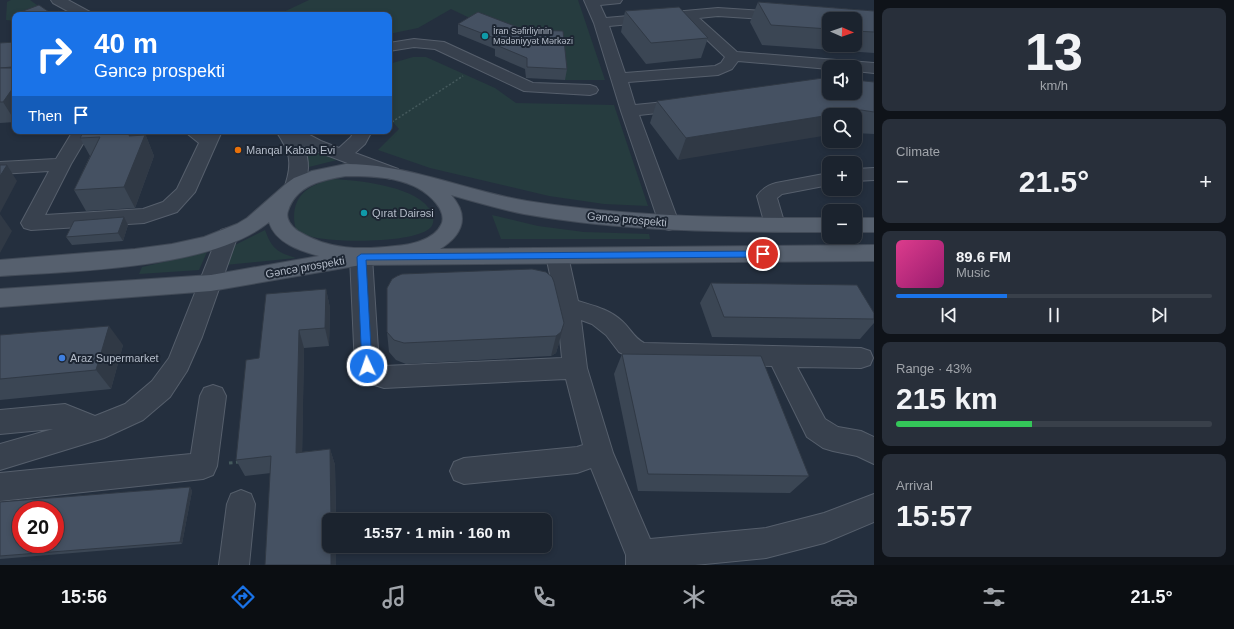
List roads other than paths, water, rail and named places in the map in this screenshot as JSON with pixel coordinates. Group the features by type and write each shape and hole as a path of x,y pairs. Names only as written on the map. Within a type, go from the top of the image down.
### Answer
{"main road":[{"path":"0,268 154,256 183,250 245,228 259,220 289,191 314,176 334,172 367,170 399,175 429,187 440,195 448,205 453,214 454,222 451,229 437,242 419,250 361,257 308,246 290,237 281,227 276,217 279,205 289,191"},
{"name":"Gəncə prospekti","path":"399,175 522,206 597,217 669,223 822,225"},
{"path":"862,225 874,225"},
{"name":"Gəncə prospekti","path":"0,298 211,283 361,257 874,253"}],"street":[{"path":"58,0 80,12"},
{"path":"615,0 592,1 601,22 629,111 669,223"},
{"path":"601,22 687,14 747,13 822,18"},
{"path":"687,14 733,56 874,68"},
{"path":"392,46 402,43 428,43 439,46 530,88 590,90"},
{"path":"618,78 718,70 727,66 733,56"},
{"path":"629,111 698,103"},
{"path":"80,134 62,164 31,223 144,216 170,207 185,192 211,137"},
{"path":"287,134 299,155 300,172 289,191"},
{"path":"295,134 315,145 399,175"},
{"path":"342,155 359,140 362,134"},
{"path":"0,168 62,164"},
{"path":"862,175 874,174"},
{"path":"775,225 767,196 776,189 822,180"},
{"path":"0,457 95,429 134,412 161,389 178,364 211,283 228,235"},
{"path":"557,256 568,307 576,368 599,453 641,560 766,543 824,528 874,508"},
{"path":"361,257 367,366 370,374 384,377 576,368"},
{"path":"568,307 600,317 614,328 627,345 641,353 861,358"},
{"path":"779,356 816,428 833,440 861,444 874,451"},
{"path":"0,487 203,466 213,396"},
{"path":"0,422 65,416 95,429"},
{"path":"464,471 577,460 599,453"},
{"path":"234,565 241,504"}],"place":[{"name":"İran Səfirliyinin Mədəniyyət Mərkəzi","path":"485,36"},
{"name":"Manqal Kabab Evi","path":"238,150"},
{"name":"Qırat Dairəsi","path":"364,213"},
{"name":"Araz Supermarket","path":"62,358"}]}
